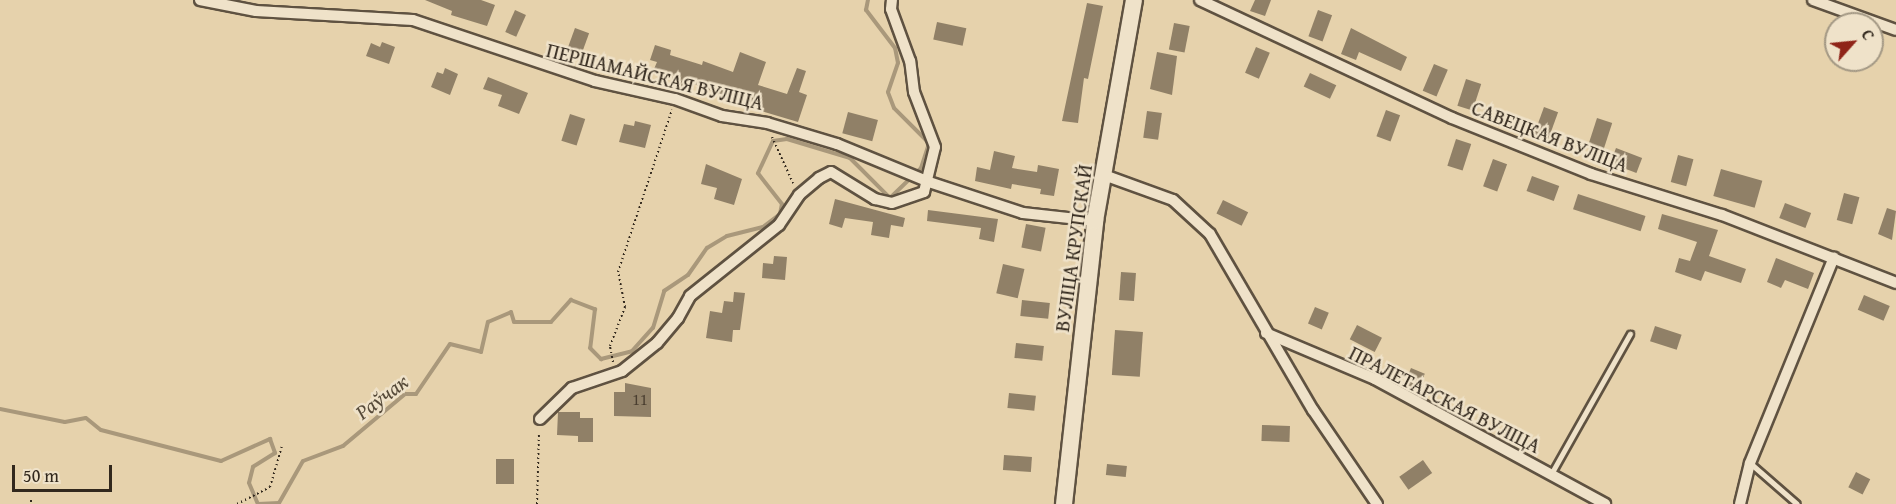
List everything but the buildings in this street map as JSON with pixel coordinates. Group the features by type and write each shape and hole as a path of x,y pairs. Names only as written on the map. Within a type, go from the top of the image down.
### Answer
{"street":[{"name":"ПЕРШАМАЙСКАЯ ВУЛІЦА","path":"200,0 256,11 413,20 522,59 675,99 722,116 767,123 837,144 925,180 1023,213 1095,220"},
{"path":"540,419 572,388 622,371 650,349 678,318 690,296 779,225 799,195 831,171 875,200 892,203 924,192 925,180 935,147 914,92 910,61 891,9 892,0"},
{"name":"ВУЛІЦА КРУПСКАЙ","path":"1064,504 1095,220 1134,0"},
{"name":"САВЕЦКАЯ ВУЛІЦА","path":"1200,0 1462,123 1591,174 1722,215 1834,256 1896,283"},
{"path":"1813,0 1896,30"},
{"path":"1104,175 1173,200 1210,234 1266,333 1340,453 1377,504"},
{"path":"1740,504 1750,463 1834,256"},
{"name":"ПРАЛЕТАРСКАЯ ВУЛІЦА","path":"1266,333 1375,379 1605,504"}],"lane":[{"path":"1551,474 1630,334"},
{"path":"1750,463 1797,504"}],"path":[{"path":"613,365 610,346 625,307 618,272 675,99"},
{"path":"772,135 799,195"},
{"path":"537,504 540,419"},
{"path":"237,504 250,500 270,487 282,446"}],"waterway":[{"name":"Раўчак","path":"0,409 65,422 86,418 101,430 221,461 270,439 275,453 253,467 249,483 258,504 279,503 303,461 343,446 405,394 416,394 450,344 481,352 488,322 511,312 514,322 551,322 571,300 595,309 590,348 601,359 632,351 653,328 664,291 688,275 707,248 727,236 763,227 780,214 782,204 758,173 773,141 787,139 850,158 890,198 921,168 929,143 894,108 888,92 898,63 895,48 866,10 868,0"}]}
